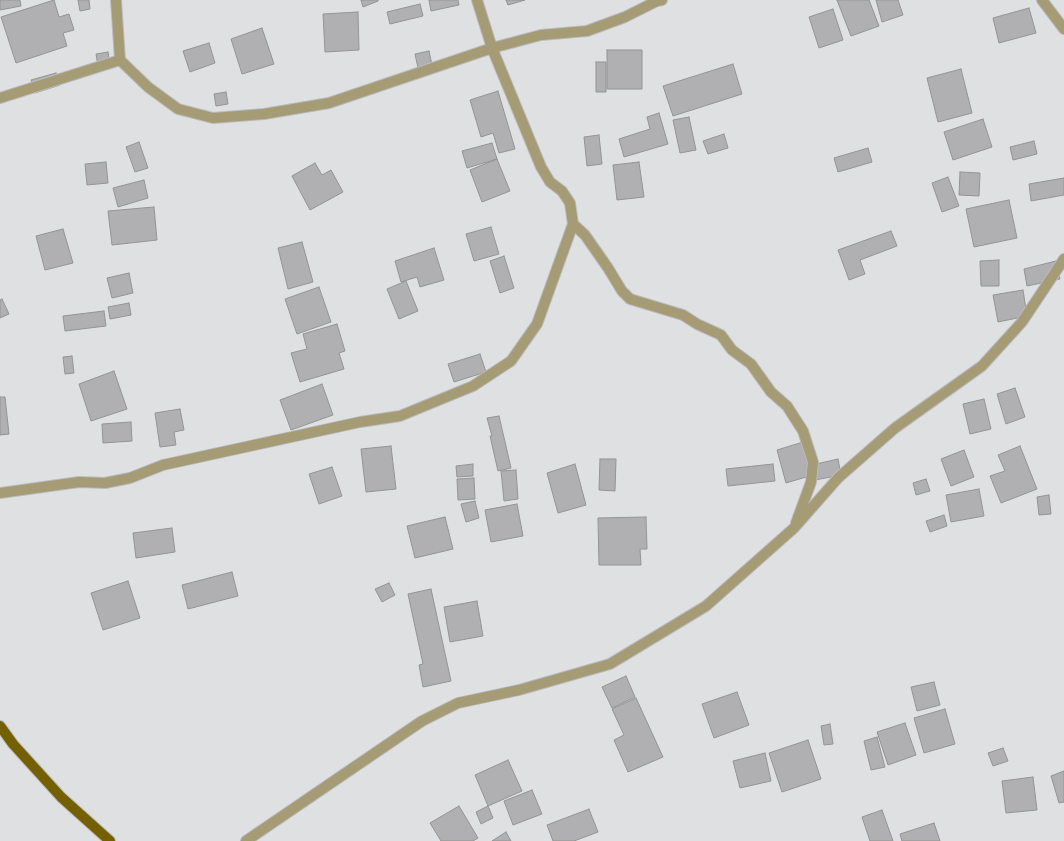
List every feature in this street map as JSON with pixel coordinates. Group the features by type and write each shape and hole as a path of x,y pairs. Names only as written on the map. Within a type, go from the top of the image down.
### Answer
{"main road":[{"path":"0,726 12,744 61,797 110,841"}],"street":[{"path":"116,0 120,60 148,87 178,108 213,118 264,114 329,103 492,48 541,35 587,31 625,17 662,0"},
{"path":"0,493 79,482 106,483 130,478 163,465 360,422 400,416 473,386 511,361 537,324 573,224 570,203 562,191 550,182 541,167 492,48 477,0"},
{"path":"1042,0 1064,29"},
{"path":"0,98 120,60"},
{"path":"573,224 585,235 622,291 630,299 683,315 721,336 732,350 751,364 771,392 787,406 803,431 813,462 811,482 794,528"},
{"path":"246,841 422,721 458,703 519,690 610,664 706,606 794,528 838,478 894,428 982,366 1022,322 1064,259"}],"building":[{"path":"0,0 20,0 21,6 0,10"},
{"path":"54,0 59,17 69,14 74,30 63,33 67,46 16,63 1,17"},
{"path":"78,0 89,0 90,9 80,11"},
{"path":"361,0 378,0 378,1 363,7"},
{"path":"429,0 458,0 459,5 431,11"},
{"path":"506,0 525,0 508,5"},
{"path":"837,0 869,0 879,26 851,36"},
{"path":"876,0 898,0 903,15 882,22"},
{"path":"420,4 423,16 390,24 387,12"},
{"path":"1029,8 1036,33 999,43 993,18"},
{"path":"833,9 843,40 819,48 809,17"},
{"path":"358,12 359,50 325,52 323,14"},
{"path":"262,28 274,64 242,74 231,39"},
{"path":"209,43 215,63 190,72 183,51"},
{"path":"607,50 642,50 642,89 607,89"},
{"path":"429,51 432,65 418,68 415,54"},
{"path":"108,52 110,65 98,66 96,54"},
{"path":"596,62 606,62 606,92 596,92"},
{"path":"733,64 742,94 673,116 663,86"},
{"path":"961,69 972,113 938,122 927,78"},
{"path":"56,73 60,85 35,93 31,80"},
{"path":"498,91 515,149 499,153 493,133 481,137 470,100"},
{"path":"226,92 228,104 216,106 214,94"},
{"path":"659,113 668,144 624,157 619,139 650,129 647,117"},
{"path":"689,117 696,150 680,153 673,120"},
{"path":"983,119 992,147 953,160 944,132"},
{"path":"724,134 728,148 708,154 703,141"},
{"path":"599,135 602,164 587,166 584,137"},
{"path":"1034,141 1037,154 1013,160 1010,147"},
{"path":"139,142 148,168 135,172 126,147"},
{"path":"492,143 497,159 467,168 462,151"},
{"path":"868,148 872,162 838,172 834,158"},
{"path":"497,159 510,191 482,202 470,170"},
{"path":"106,162 108,183 87,185 85,164"},
{"path":"639,162 644,197 617,200 613,165"},
{"path":"315,163 322,175 331,170 343,192 310,210 292,176"},
{"path":"960,172 980,173 979,196 959,195"},
{"path":"948,177 959,206 942,212 932,183"},
{"path":"1064,178 1064,195 1031,201 1029,184"},
{"path":"144,180 148,198 118,207 113,188"},
{"path":"1009,200 1017,238 974,247 966,209"},
{"path":"154,207 157,240 112,245 108,211"},
{"path":"491,227 499,254 474,261 466,234"},
{"path":"63,229 73,263 45,270 36,236"},
{"path":"891,231 897,246 860,260 865,274 849,280 838,250"},
{"path":"302,242 313,282 288,289 278,248"},
{"path":"434,248 444,280 420,287 417,277 401,282 395,261"},
{"path":"504,256 514,288 500,293 490,261"},
{"path":"999,260 999,286 981,286 980,261"},
{"path":"1056,261 1060,279 1027,286 1024,269"},
{"path":"129,273 133,293 112,298 107,278"},
{"path":"406,281 418,311 399,319 387,289"},
{"path":"319,287 331,322 297,334 285,299"},
{"path":"1023,290 1027,316 998,322 993,295"},
{"path":"2,299 9,314 0,318 0,300"},
{"path":"129,303 131,315 110,319 108,307"},
{"path":"104,311 106,326 65,331 63,316"},
{"path":"337,324 345,351 339,353 344,369 300,382 291,353 307,349 303,334"},
{"path":"480,354 486,372 454,382 448,364"},
{"path":"72,356 74,373 65,374 63,357"},
{"path":"114,371 127,409 91,421 79,384"},
{"path":"322,384 333,415 291,430 280,400"},
{"path":"1015,388 1025,417 1006,424 997,394"},
{"path":"0,397 5,397 9,434 0,435"},
{"path":"984,399 991,429 970,434 963,404"},
{"path":"180,409 184,430 174,432 176,445 160,447 155,413"},
{"path":"499,416 511,468 498,471 490,436 492,436 487,418"},
{"path":"131,422 132,441 103,443 102,424"},
{"path":"803,442 813,475 786,483 777,450"},
{"path":"391,446 396,489 366,492 361,449"},
{"path":"1020,446 1037,489 1001,503 990,476 1005,471 998,455"},
{"path":"964,450 974,477 951,486 941,459"},
{"path":"600,459 616,459 615,491 599,490"},
{"path":"838,459 841,475 815,480 812,465"},
{"path":"473,464 473,476 457,477 456,466"},
{"path":"575,464 586,505 558,513 547,473"},
{"path":"773,464 775,481 728,486 726,469"},
{"path":"332,467 342,496 319,504 309,474"},
{"path":"516,470 518,499 504,501 501,471"},
{"path":"474,478 475,499 458,500 457,479"},
{"path":"926,479 930,491 916,495 913,483"},
{"path":"979,489 984,516 951,522 946,495"},
{"path":"1049,495 1051,514 1039,515 1037,497"},
{"path":"475,501 479,518 466,522 461,504"},
{"path":"517,504 523,536 491,542 485,510"},
{"path":"944,515 947,526 930,532 926,521"},
{"path":"445,517 453,549 415,558 407,526"},
{"path":"646,517 647,549 640,549 641,565 599,565 598,518"},
{"path":"172,528 175,552 136,558 133,533"},
{"path":"232,572 238,596 188,609 182,585"},
{"path":"128,581 140,618 103,630 91,593"},
{"path":"389,583 395,595 382,602 375,589"},
{"path":"431,589 451,681 423,687 419,665 423,664 408,594"},
{"path":"477,601 483,636 450,642 444,607"},
{"path":"626,676 635,697 612,708 602,687"},
{"path":"934,682 940,705 917,711 911,687"},
{"path":"737,692 749,725 714,738 702,704"},
{"path":"636,698 663,757 628,772 614,740 624,735 612,709"},
{"path":"945,709 955,744 924,753 914,718"},
{"path":"905,723 916,755 888,765 877,732"},
{"path":"830,724 833,744 824,745 821,726"},
{"path":"877,737 885,767 871,770 864,741"},
{"path":"808,740 821,779 782,792 769,753"},
{"path":"1003,748 1008,761 993,766 988,753"},
{"path":"765,753 771,781 740,788 733,761"},
{"path":"508,760 522,791 488,806 475,775"},
{"path":"1064,771 1064,802 1059,803 1051,776"},
{"path":"1033,777 1037,810 1006,813 1002,781"},
{"path":"532,790 542,814 513,825 504,801"},
{"path":"459,806 478,838 473,841 441,841 430,823"},
{"path":"488,806 493,818 481,824 476,812"},
{"path":"589,809 598,832 574,841 553,841 547,825"},
{"path":"882,810 893,841 870,841 862,817"},
{"path":"934,823 940,841 902,841 900,834"},
{"path":"506,832 511,841 492,841"}]}
